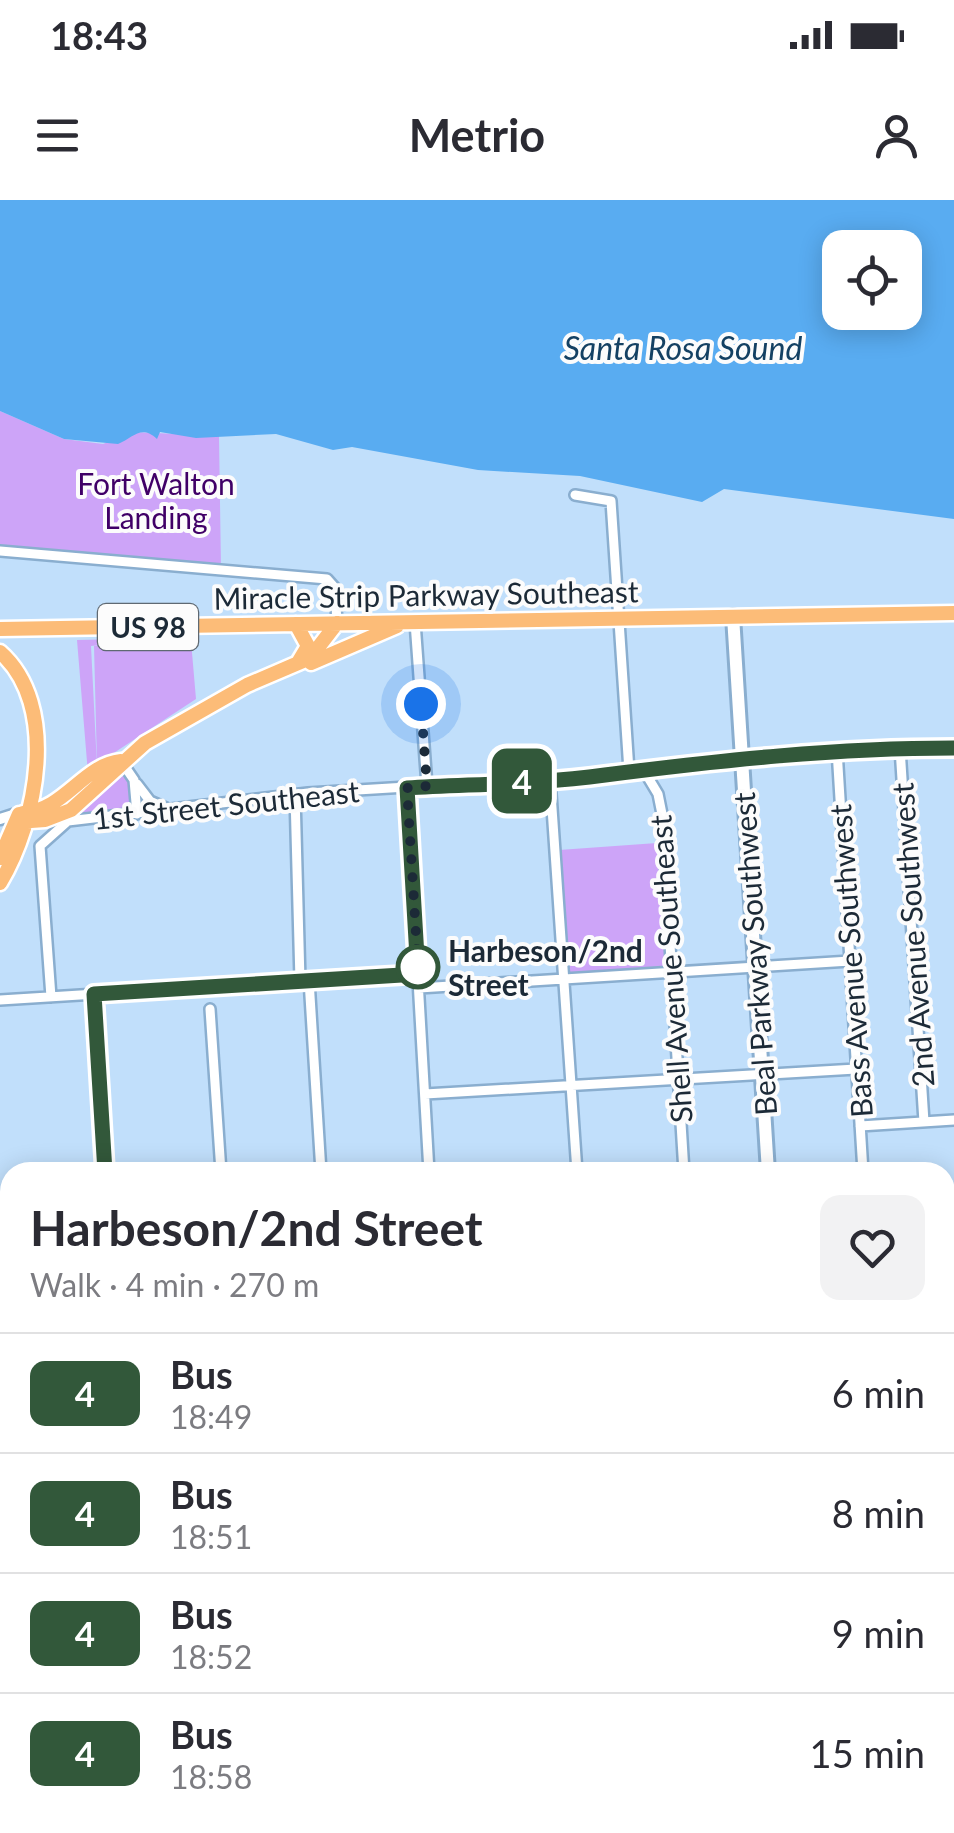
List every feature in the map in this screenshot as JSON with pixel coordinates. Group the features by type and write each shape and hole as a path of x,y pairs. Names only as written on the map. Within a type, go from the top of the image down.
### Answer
{"highway":[{"name":"US 98","path":"734,616 954,613"},
{"name":"Miracle Strip Parkway Southeast","path":"0,629 734,616"},
{"path":"296,665 316,662 410,622"},
{"path":"296,624 308,646 296,665"},
{"path":"4,851 23,817 56,804 108,762 121,761 215,701 296,665 320,650 337,624"},
{"path":"0,652 24,679 36,714 31,784 0,882"},
{"path":"23,817 71,810 115,772 121,761"},
{"path":"31,784 40,798 56,804"},
{"path":"0,828 4,851"}],"main road":[{"name":"Beal Parkway Southwest","path":"734,616 767,1162"}],"street":[{"path":"576,496 611,500 629,771"},
{"path":"0,551 327,579 335,588 337,624"},
{"path":"410,622 427,786"},
{"name":"2nd Avenue Southwest","path":"900,748 924,1122"},
{"name":"1st Street Southeast","path":"52,997 40,846 68,821 295,795 550,779 837,750 954,748"},
{"name":"Bass Avenue Southwest","path":"837,750 862,1162"},
{"path":"121,761 150,801 174,810"},
{"name":"Shell Avenue Southeast","path":"644,768 658,794 662,814 683,1162"},
{"path":"550,779 575,1162"},
{"path":"134,780 137,814"},
{"path":"407,788 429,1162"},
{"path":"295,795 304,981 320,1162"},
{"path":"0,819 23,817"},
{"path":"419,988 850,961"},
{"path":"0,1000 418,974"},
{"path":"94,994 104,1162"},
{"path":"210,1008 220,1162"},
{"path":"425,1094 856,1069"},
{"path":"860,1126 954,1120"}],"green space":[{"name":"Fort Walton Landing","path":"0,411 64,439 103,444 134,432 219,436 221,569 0,551"},
{"path":"174,638 91,646 97,766 88,774 77,640"},
{"path":"191,641 196,699 97,764 94,646"},
{"path":"119,774 130,781 133,811 68,818"},
{"path":"657,843 666,968 567,975 559,850"}],"water":[{"name":"Santa Rosa Sound","path":"0,200 954,200 954,519 724,489 702,502 580,476 478,470 352,447 333,450 276,434 196,438 160,432 157,439 142,432 118,444 64,439 0,411"}],"bus line":[{"name":"4","path":"104,1162 94,994 418,974 407,788 603,776 708,760 837,750 954,748"}],"place":[{"name":"Harbeson/2nd Street","path":"418,967"}],"route":[{"path":"418,967 407,788 427,786 421,704"}]}
